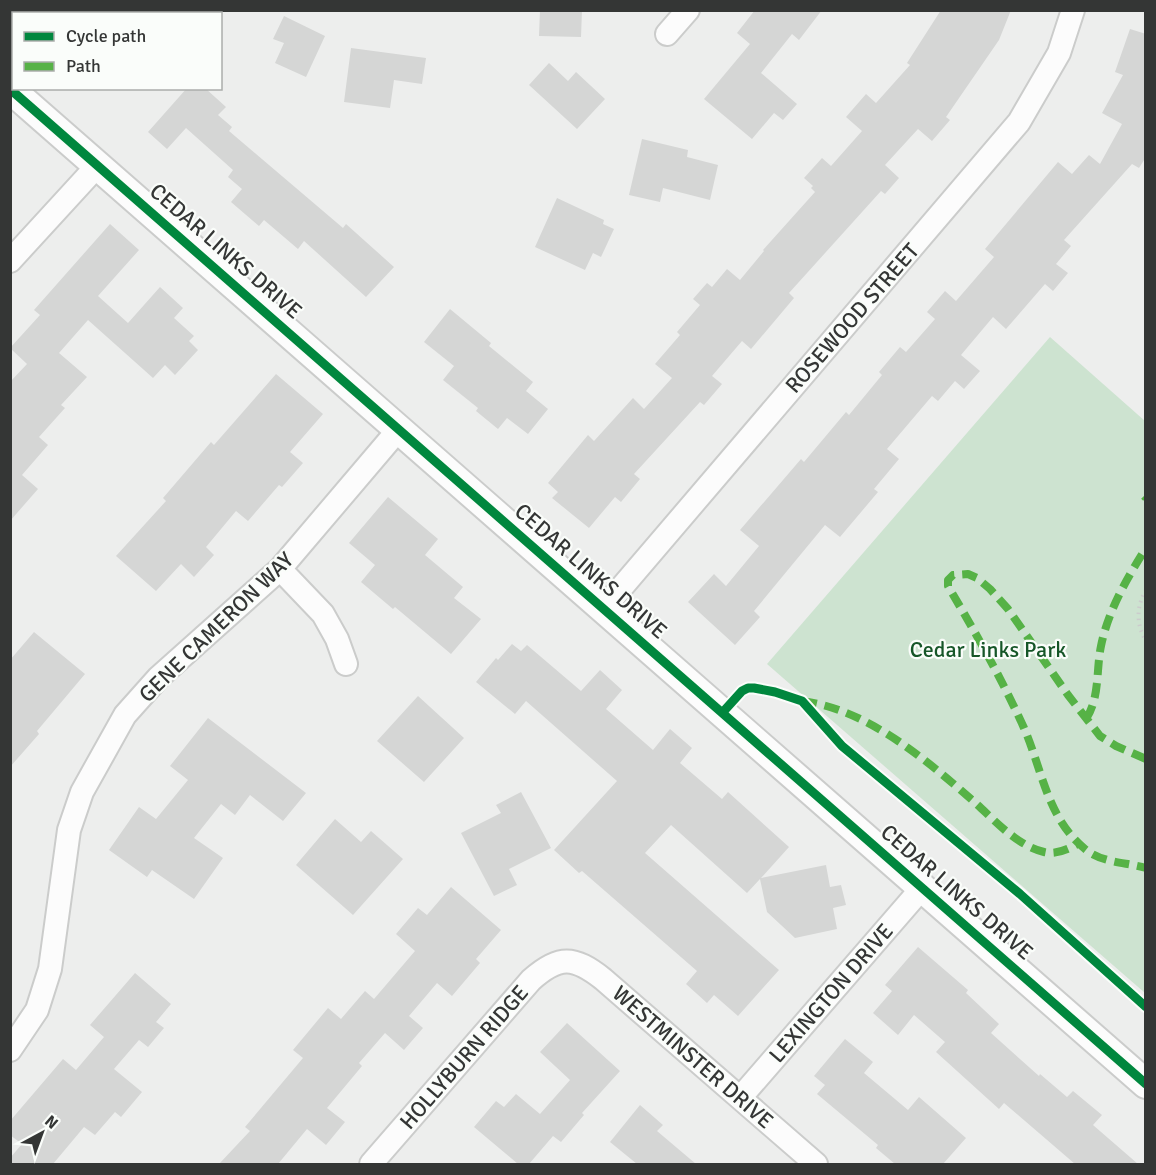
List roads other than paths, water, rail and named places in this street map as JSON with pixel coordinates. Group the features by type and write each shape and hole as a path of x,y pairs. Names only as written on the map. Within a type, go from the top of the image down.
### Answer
{"street":[{"path":"667,34 688,10"},
{"name":"ROSEWOOD STREET","path":"604,608 1012,130 1059,53 1073,10"},
{"name":"CEDAR LINKS DRIVE","path":"10,89 1146,1084"},
{"path":"10,261 98,165"},
{"name":"GENE CAMERON WAY","path":"10,1050 37,1010 50,969 69,830 82,792 125,715 158,678 280,569 399,429"},
{"path":"280,569 323,614 346,664"},
{"name":"LEXINGTON DRIVE","path":"740,1098 922,888"},
{"name":"WESTMINSTER DRIVE","path":"564,960 588,967 603,979 816,1164"},
{"name":"HOLLYBURN RIDGE","path":"371,1164 531,980 547,966 564,960"}],"park label":[{"name":"Cedar Links Park","path":"988,649"}]}
